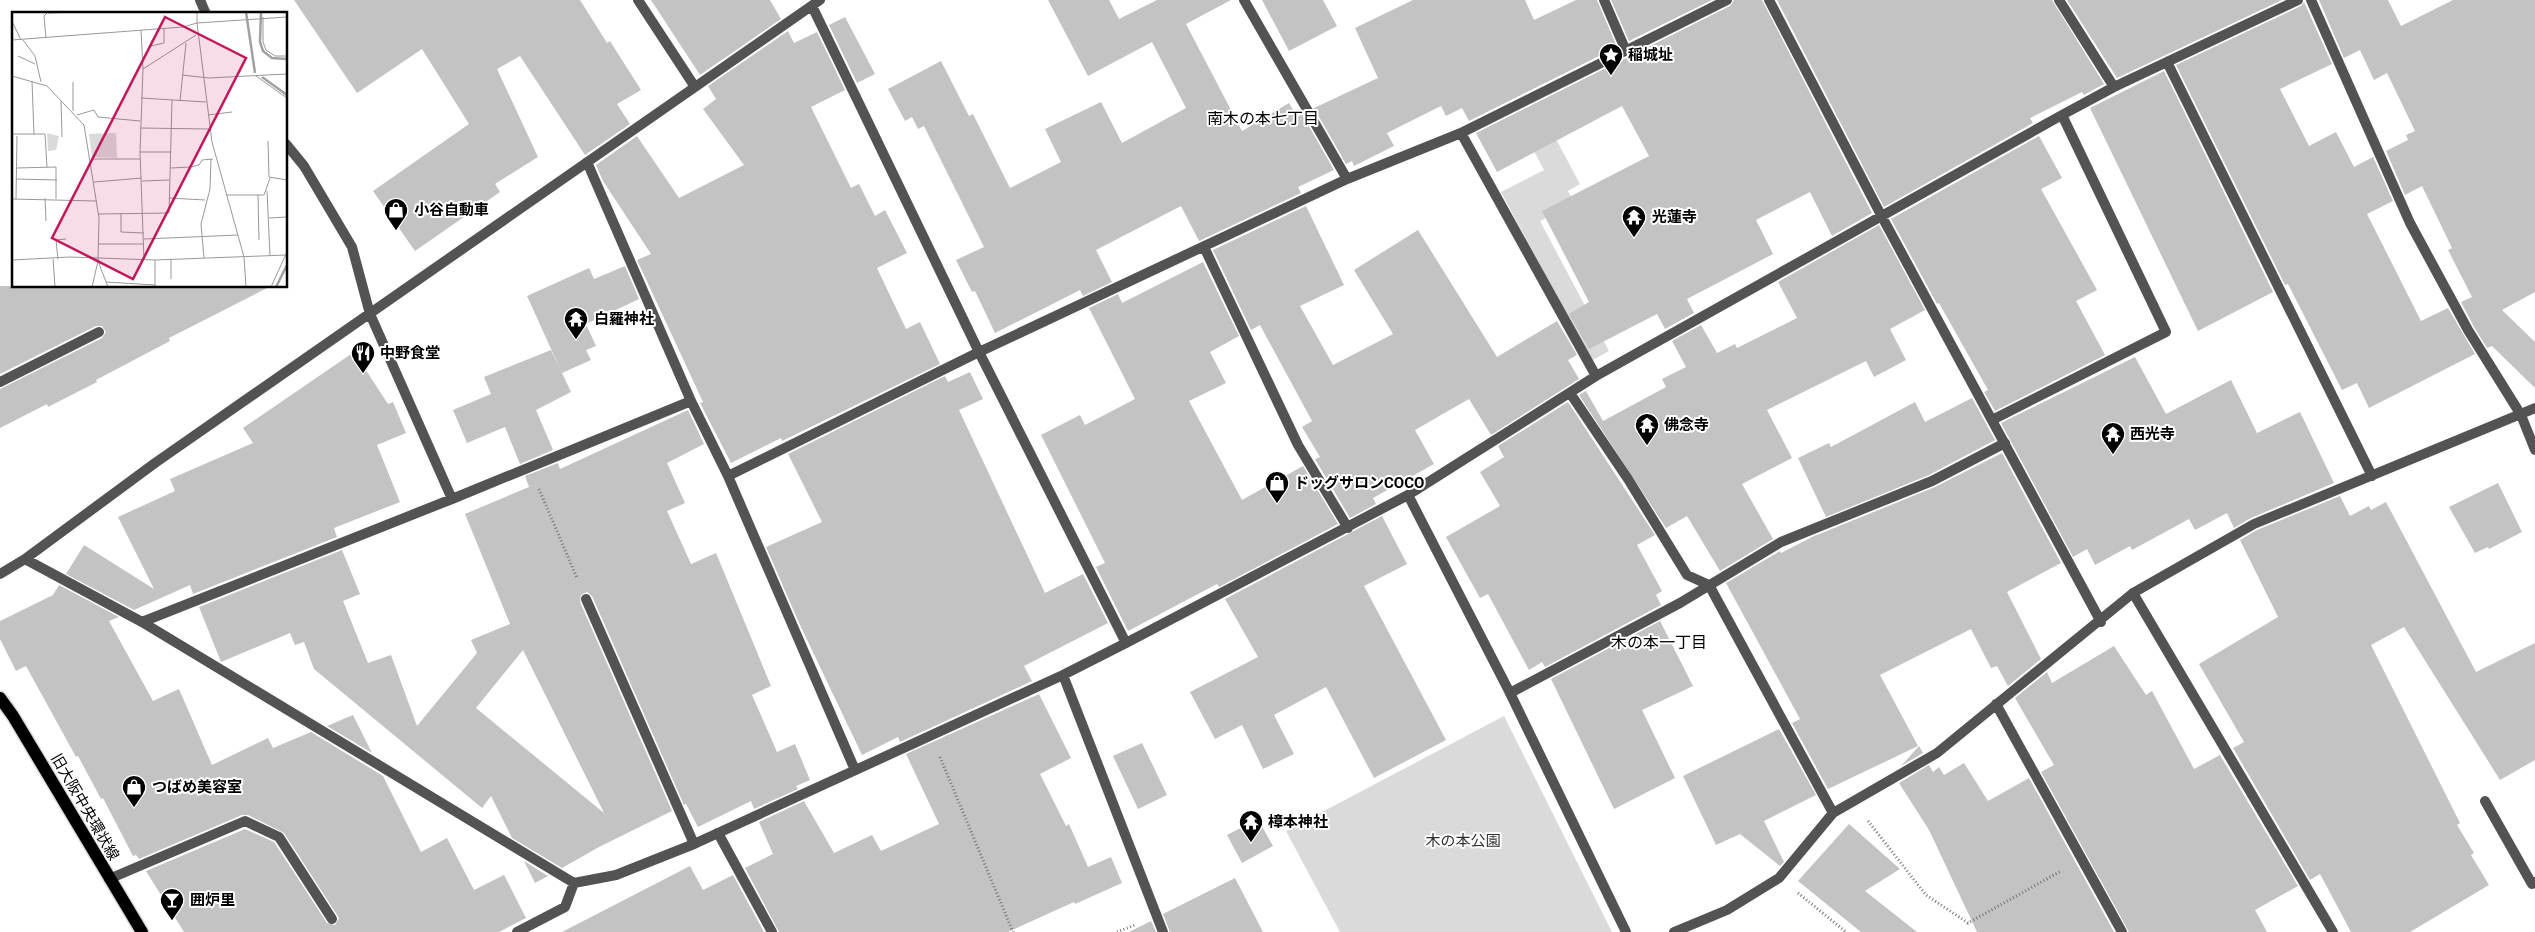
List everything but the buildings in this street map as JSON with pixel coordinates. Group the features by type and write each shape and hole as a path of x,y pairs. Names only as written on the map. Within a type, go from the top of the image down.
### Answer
{"main road":[{"name":"旧大阪中央環状線","path":"0,698 14,716 142,932"}],"street":[{"path":"200,0 205,12"},
{"path":"638,0 695,87"},
{"path":"1244,0 1347,179"},
{"path":"1604,0 1626,50"},
{"path":"728,476 979,352 1347,179 1461,133 1727,0"},
{"path":"1769,0 1881,214 2101,622"},
{"path":"2059,0 2114,87"},
{"path":"25,559 142,622 574,884 616,875 694,844 1063,675 1348,528 1408,495 1596,376 1881,214 2114,87 2298,0"},
{"path":"2311,0 2410,223 2468,330 2521,415 2535,450"},
{"path":"0,574 25,559 155,463 816,3 979,352 1126,643"},
{"path":"2167,62 2372,476"},
{"path":"1992,420 2166,332 2062,115"},
{"path":"1461,133 1596,376"},
{"path":"288,146 304,166 352,247 370,314 452,499"},
{"path":"587,162 691,401 728,476 855,770"},
{"path":"1204,247 1298,445 1348,528"},
{"path":"0,382 99,332"},
{"path":"1570,393 1628,479 1687,575 1709,585 1833,813"},
{"path":"142,622 452,499 691,401"},
{"path":"1674,932 1727,910 1779,878 1833,813 1937,753 2101,622 2133,593 2254,524 2535,408"},
{"path":"1510,693 1680,603 1781,542 1932,481 2005,443"},
{"path":"1408,495 1510,693 1626,932"},
{"path":"2133,593 2333,932"},
{"path":"586,599 694,844"},
{"path":"1063,675 1163,932"},
{"path":"1996,704 2122,932"},
{"path":"2484,801 2532,884 2535,882"},
{"path":"109,879 245,820 279,837 332,919"},
{"path":"718,833 772,932"},
{"path":"517,932 565,907 574,884"}],"path":[{"path":"530,467 586,599"},
{"path":"931,736 1013,932"},
{"path":"1855,801 1876,834 1926,895 1968,923 2082,860"},
{"path":"1779,878 1846,932"}],"green space":[{"path":"1541,111 1580,184 1568,191 1575,203 1540,221 1609,351 1591,361 1501,192 1544,170 1519,123"},
{"name":"木の本公園","path":"1504,716 1612,932 1340,932 1286,831"}],"place":[{"name":"稲城址","path":"1611,76"},
{"name":"小谷自動車","path":"396,231"},
{"name":"光蓮寺","path":"1634,238"},
{"name":"白羅神社","path":"576,340"},
{"name":"中野食堂","path":"363,374"},
{"name":"佛念寺","path":"1647,446"},
{"name":"西光寺","path":"2113,455"},
{"name":"ドッグサロンCOCO","path":"1277,504"},
{"name":"つばめ美容室","path":"134,808"},
{"name":"樟本神社","path":"1251,843"},
{"name":"囲炉里","path":"172,921"}],"district":[{"name":"南木の本七丁目","path":"1263,118"},
{"name":"木の本一丁目","path":"1659,642"}]}
